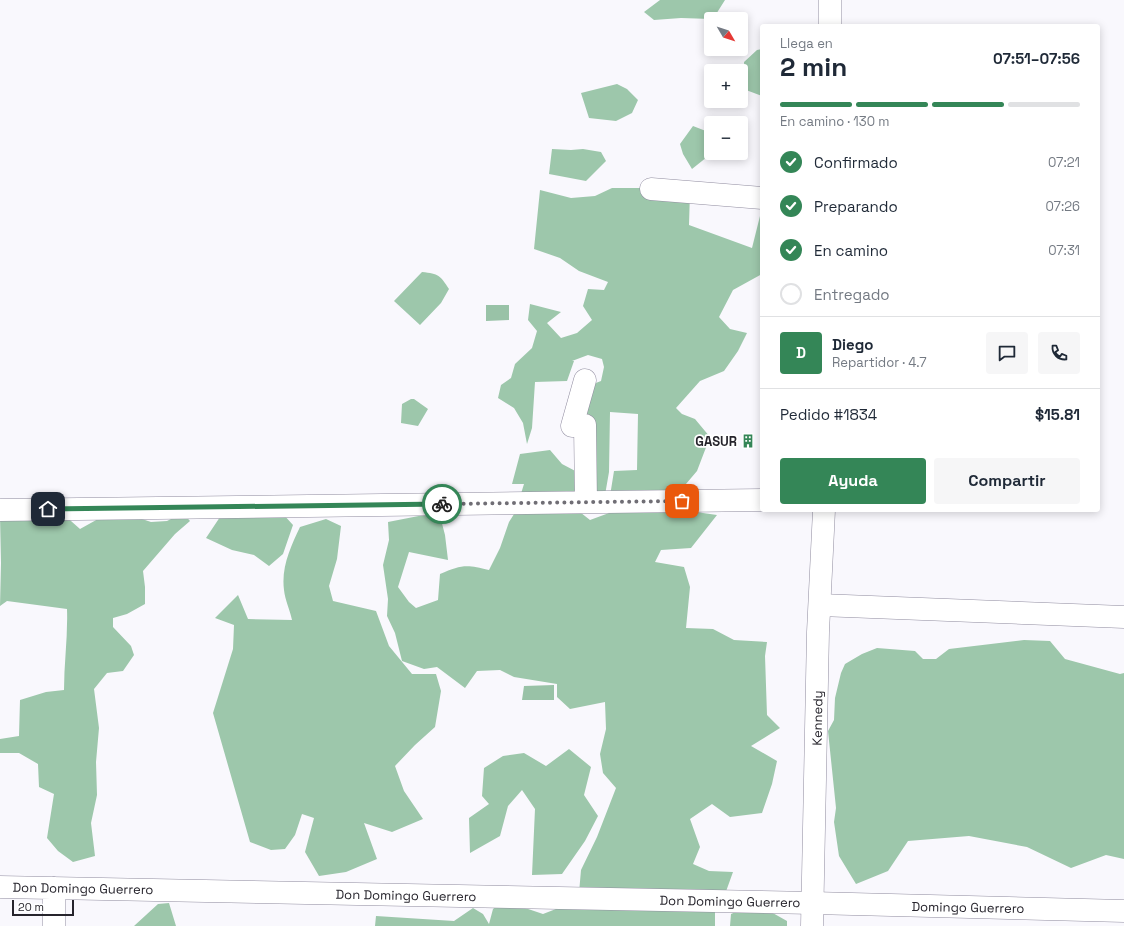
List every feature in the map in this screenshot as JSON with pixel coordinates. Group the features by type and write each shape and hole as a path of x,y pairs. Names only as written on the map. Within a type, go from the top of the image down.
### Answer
{"street":[{"path":"830,0 830,24"},
{"path":"651,189 760,198"},
{"path":"586,380 572,426 585,425 586,502"},
{"path":"0,510 760,500"},
{"name":"Kennedy","path":"812,926 820,605 824,512"},
{"path":"820,605 1124,617"},
{"name":"Don Domingo Guerrero","path":"0,887 813,903"},
{"path":"54,888 54,926"},
{"name":"Domingo Guerrero","path":"813,903 1124,911"}],"shaded area":[{"path":"660,0 725,0 717,12 704,12 704,19 681,18 654,20 644,12"},
{"path":"760,49 760,95 748,91 748,64 744,64 744,62 757,50"},
{"path":"617,84 627,89 638,100 632,113 616,121 589,118 581,93"},
{"path":"693,126 704,130 704,159 692,169 683,154 680,144"},
{"path":"552,149 583,149 601,152 606,161 586,181 549,174"},
{"path":"612,188 650,188 690,192 689,225 752,248 760,216 760,275 733,290 719,317 730,329 747,333 738,351 724,371 700,381 676,408 682,414 695,419 710,437 697,471 680,491 610,496 614,471 637,470 638,414 610,412 609,472 605,495 592,495 578,416 588,386 601,381 604,367 602,359 588,355 572,361 574,361 567,381 535,382 532,428 527,444 523,423 514,408 498,398 501,385 511,378 515,364 532,348 537,331 528,320 530,304 561,312 547,323 561,338 577,333 592,320 583,306 588,289 604,290 608,282 579,271 560,258 534,249 540,190 571,198 595,196"},
{"path":"422,272 438,276 449,289 441,303 420,325 394,301"},
{"path":"486,305 509,305 509,320 486,321"},
{"path":"414,399 428,409 418,426 401,423 402,404"},
{"path":"550,450 562,464 581,474 579,497 519,500 524,484 512,484 520,454"},
{"path":"576,509 590,520 609,513 621,513 639,509 696,512 717,515 691,548 661,550 655,562 684,567 690,587 686,628 713,629 734,640 767,642 765,656 767,715 780,728 751,746 777,761 772,784 762,813 730,817 712,804 690,819 700,847 693,864 709,871 733,872 724,897 579,893 581,870 597,837 616,788 603,773 600,754 606,729 605,702 570,709 557,697 557,684 514,677 500,670 477,671 465,688 437,667 424,669 402,661 395,633 387,616 388,599 383,565 389,540 388,522 439,512 445,535 448,560 409,552 398,587 409,602 416,608 438,600 440,574 464,566 489,570 500,548 509,522 516,511"},
{"path":"62,513 80,529 98,519 136,517 151,522 167,521 183,513 190,521 175,534 143,571 145,604 127,614 113,618 113,627 131,646 134,655 123,671 107,673 94,689 99,728 96,762 97,795 91,823 95,856 73,862 58,851 47,838 54,794 39,787 38,764 19,753 0,753 0,739 19,736 20,700 46,692 64,690 67,609 7,601 0,606 0,516"},
{"path":"283,514 293,525 283,554 269,566 254,555 232,550 206,538 220,517"},
{"path":"326,519 341,526 337,559 329,586 333,601 376,611 389,646 412,674 436,674 441,691 435,727 395,766 404,791 423,819 392,832 364,823 377,859 346,872 319,876 305,852 314,818 302,814 295,835 285,849 271,850 250,842 213,713 233,649 234,625 215,618 238,595 248,619 292,620 285,598 283,581 285,565 300,527"},
{"path":"1024,640 1050,641 1065,659 1120,674 1124,673 1124,859 1106,855 1071,868 1027,847 969,836 908,841 888,871 856,884 839,856 834,822 836,808 828,731 834,720 835,698 841,673 845,664 862,654 877,648 915,651 923,659 936,659 949,649"},
{"path":"554,685 554,700 522,700 524,686"},
{"path":"569,749 591,767 584,795 598,816 585,841 562,874 532,875 535,809 522,790 508,806 500,836 470,853 469,818 489,804 482,796 484,768 503,756 524,753 546,766"},
{"path":"504,901 543,914 574,902 715,910 715,926 375,926 376,916 454,921 473,908 483,914 489,924 493,909"},
{"path":"169,903 176,926 134,926 158,904"},
{"path":"747,907 771,912 787,921 787,926 730,926 731,914"}],"way so far":[{"path":"442,504 682,501"}],"place":[{"name":"GASUR","path":"748,441"}],"route":[{"path":"48,509 442,504"}]}
